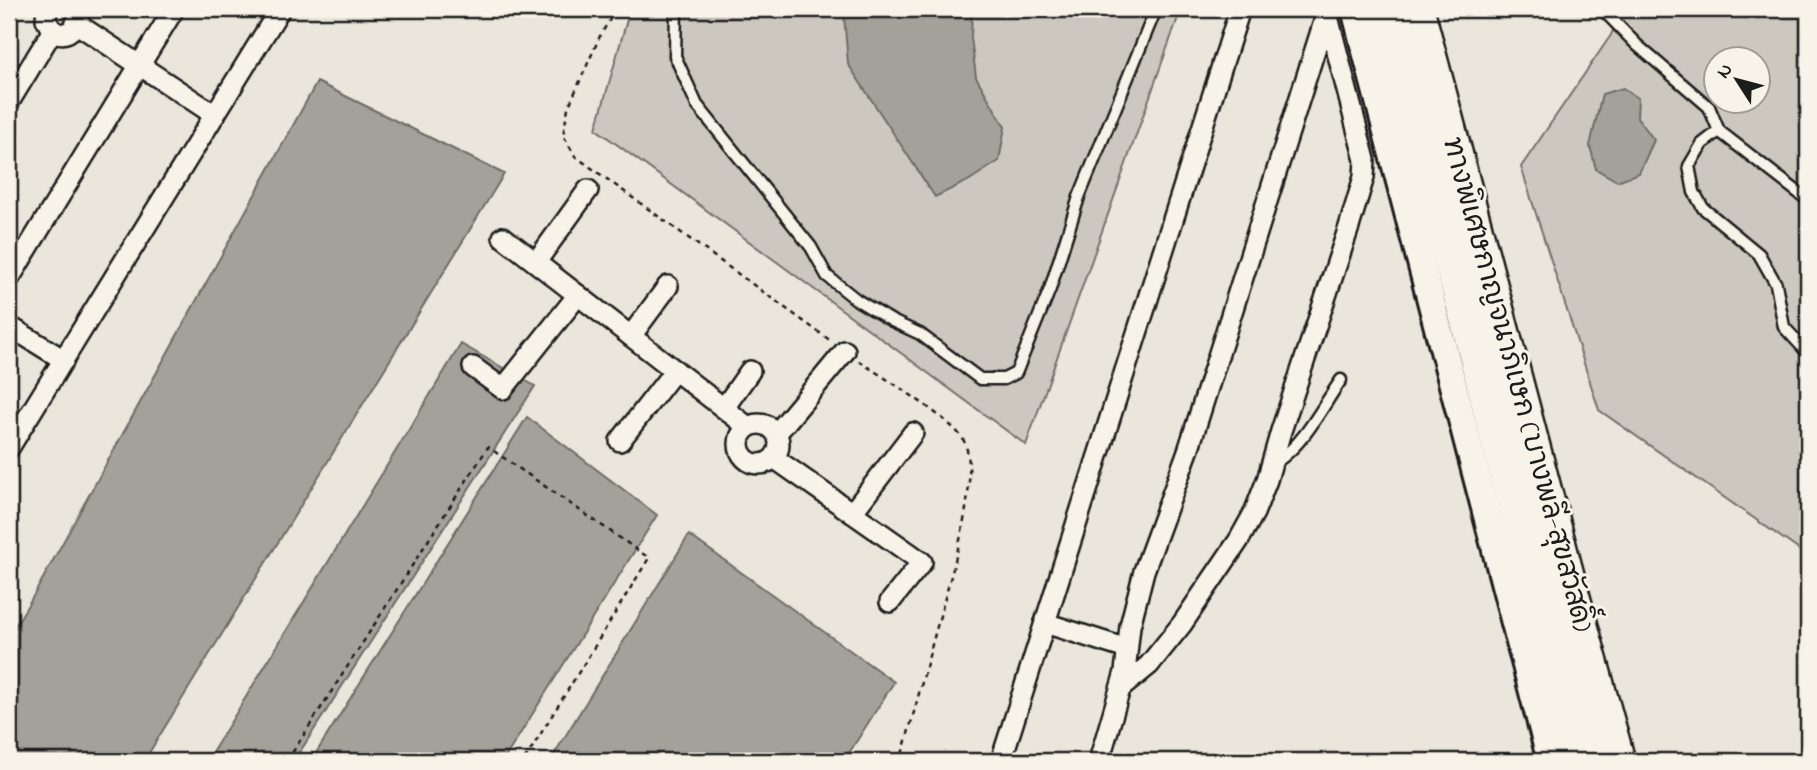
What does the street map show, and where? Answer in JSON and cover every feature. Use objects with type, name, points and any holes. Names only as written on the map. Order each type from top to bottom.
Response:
[{"type":"highway","name":"ทางพิเศษกาญจนาภิเษก (บางพลี-สุขสวัสดิ์)","points":[[1382,9],[1465,309],[1581,761]]},
{"type":"highway","name":"ทางพิเศษกาญจนาภิเษก (บางพลี-สุขสวัสดิ์)","points":[[1416,9],[1617,761]]},
{"type":"main road","points":[[1355,9],[1551,761]]},
{"type":"street","points":[[47,9],[46,19],[52,30],[61,33],[71,31],[77,17],[139,65],[215,114]]},
{"type":"street","points":[[9,279],[174,9]]},
{"type":"street","points":[[9,448],[280,9]]},
{"type":"street","points":[[1001,761],[1240,9]]},
{"type":"street","points":[[1121,688],[1149,665],[1182,624],[1239,540],[1254,513],[1364,177],[1365,160],[1326,10]]},
{"type":"street","points":[[1099,761],[1121,688],[1130,626],[1144,571],[1188,451],[1326,10]]},
{"type":"street","points":[[9,102],[52,30]]},
{"type":"street","points":[[536,262],[588,190]]},
{"type":"street","points":[[503,237],[748,427]]},
{"type":"street","points":[[631,336],[668,286]]},
{"type":"street","points":[[473,367],[503,389],[578,295]]},
{"type":"street","points":[[9,326],[64,360]]},
{"type":"street","points":[[777,433],[845,351]]},
{"type":"street","points":[[620,441],[675,370]]},
{"type":"street","points":[[724,408],[750,371]]},
{"type":"street","points":[[754,424],[767,425],[777,433],[780,446],[774,458],[762,464],[755,464],[744,457],[740,451],[740,437],[748,427],[754,424]]},
{"type":"street","points":[[852,513],[913,433]]},
{"type":"street","points":[[774,458],[922,562],[890,602]]},
{"type":"street","points":[[1045,623],[1127,649]]},
{"type":"lane","points":[[676,9],[676,56],[697,105],[811,247],[827,276],[857,300],[920,334],[981,379],[1004,379],[1016,373],[1050,289],[1079,197],[1156,9]]},
{"type":"lane","points":[[1609,9],[1607,15],[1637,45],[1709,107],[1719,131],[1808,200]]},
{"type":"lane","points":[[1719,131],[1702,144],[1689,166],[1694,192],[1703,208],[1759,254],[1776,284],[1784,327],[1808,353]]},
{"type":"lane","points":[[1271,465],[1301,441],[1341,380]]},
{"type":"path","points":[[600,36],[616,9]]},
{"type":"path","points":[[287,761],[488,447],[649,558],[524,761]]},
{"type":"shaded area","points":[[630,9],[1181,9],[1026,445],[596,129]]},
{"type":"shaded area","points":[[847,9],[972,9],[971,38],[976,77],[1005,127],[999,161],[968,181],[935,197],[848,64],[844,15]]},
{"type":"shaded area","points":[[1622,9],[1808,9],[1808,556],[1599,410],[1521,167],[1611,35]]},
{"type":"shaded area","points":[[317,82],[504,174],[144,761],[9,761],[9,636]]},
{"type":"shaded area","points":[[1623,88],[1638,98],[1637,117],[1654,140],[1639,173],[1617,181],[1596,169],[1590,146],[1602,94]]},
{"type":"shaded area","points":[[461,344],[535,386],[294,761],[207,761]]},
{"type":"shaded area","points":[[527,417],[657,515],[503,761],[311,761]]},
{"type":"shaded area","points":[[689,535],[894,682],[844,761],[550,761]]}]
